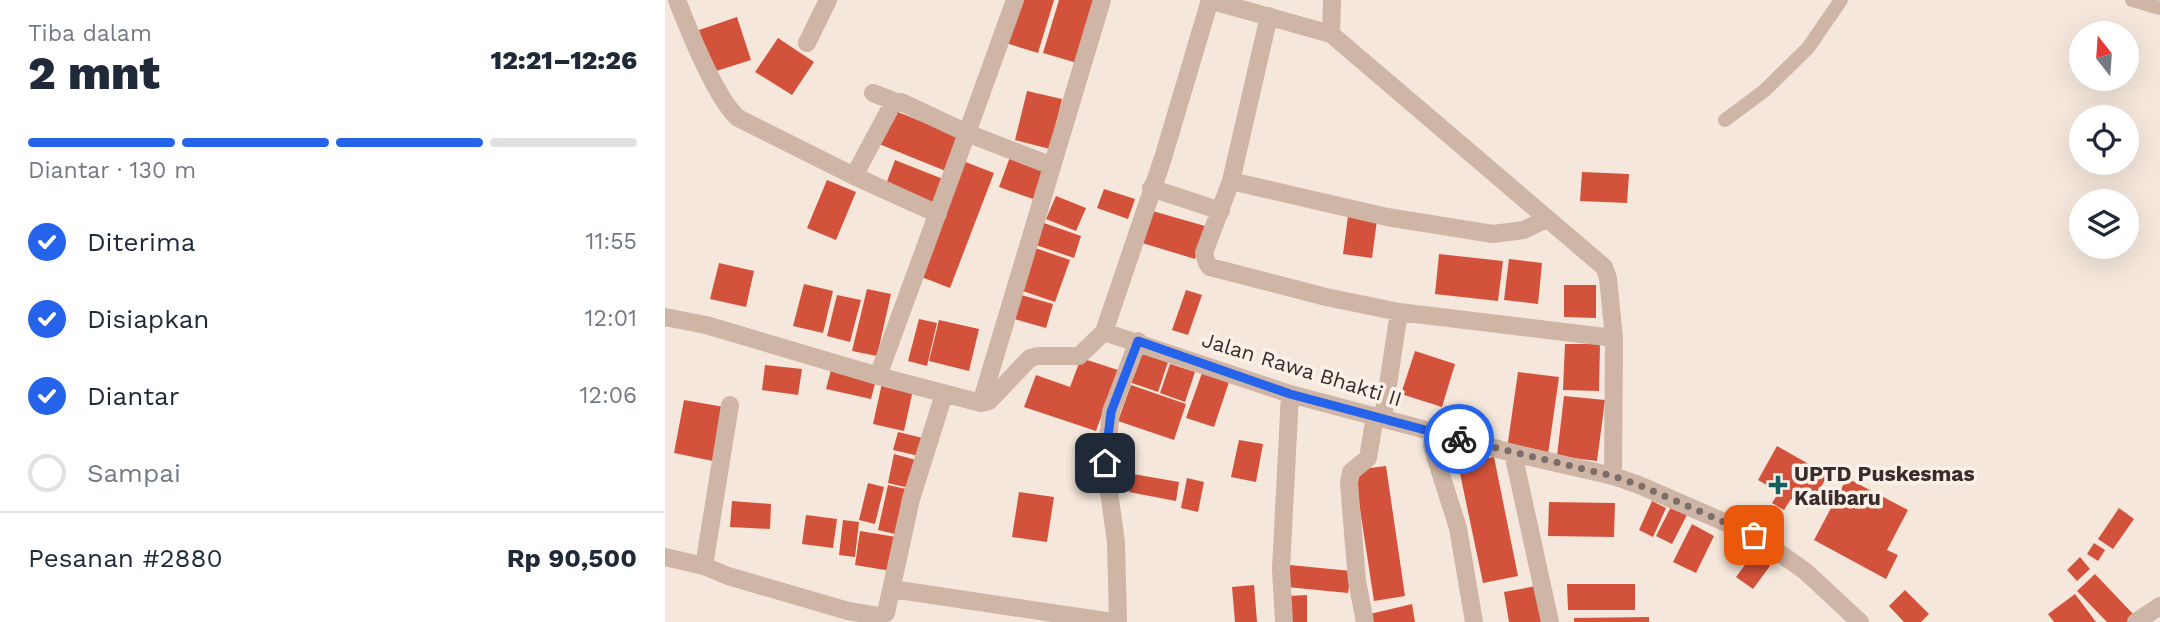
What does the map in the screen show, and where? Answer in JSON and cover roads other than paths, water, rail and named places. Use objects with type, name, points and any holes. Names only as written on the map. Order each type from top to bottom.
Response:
[{"type":"street","points":[[677,0],[711,75],[732,113],[738,118],[938,214]]},
{"type":"street","points":[[807,43],[828,0]]},
{"type":"street","points":[[878,376],[1015,0]]},
{"type":"street","points":[[981,403],[1102,0]]},
{"type":"street","points":[[665,317],[706,325],[878,376],[981,403],[989,401],[1030,358],[1038,355],[1079,356],[1104,332],[1163,158],[1210,0],[1331,33],[1604,267],[1608,278],[1614,338],[1617,477]]},
{"type":"street","points":[[1331,33],[1332,0]]},
{"type":"street","points":[[1269,16],[1231,181],[1204,253],[1206,263],[1210,267],[1326,297],[1399,312],[1614,338]]},
{"type":"street","points":[[873,93],[901,102],[967,133],[1052,166]]},
{"type":"street","points":[[854,176],[891,105],[896,102]]},
{"type":"street","points":[[1231,181],[1387,217],[1493,234],[1524,230],[1546,219]]},
{"type":"street","points":[[1151,188],[1221,211]]},
{"type":"street","points":[[1365,622],[1356,581],[1349,483],[1351,472],[1368,458],[1379,417],[1399,312]]},
{"type":"street","name":"Jalan Rawa Bhakti II","points":[[1104,332],[1138,341],[1290,394],[1513,453],[1617,477],[1639,485],[1754,535],[1805,571],[1860,622]]},
{"type":"street","points":[[1118,622],[1116,542],[1105,463],[1111,412],[1138,341]]},
{"type":"street","points":[[665,557],[704,566],[847,617],[878,616],[886,613],[911,499],[944,394]]},
{"type":"street","points":[[1284,622],[1282,569],[1290,394]]},
{"type":"street","points":[[704,566],[730,405]]},
{"type":"street","points":[[1433,432],[1431,446],[1458,528],[1474,622]]},
{"type":"street","points":[[1513,453],[1550,622]]},
{"type":"street","points":[[892,589],[1112,622]]},
{"type":"street","points":[[2136,622],[2160,606]]},
{"type":"lane","points":[[1725,120],[1763,91],[1808,48],[1841,0]]},
{"type":"lane","points":[[2132,0],[2160,9]]},
{"type":"place","name":"UPTD Puskesmas Kalibaru","points":[[1778,485]]}]
